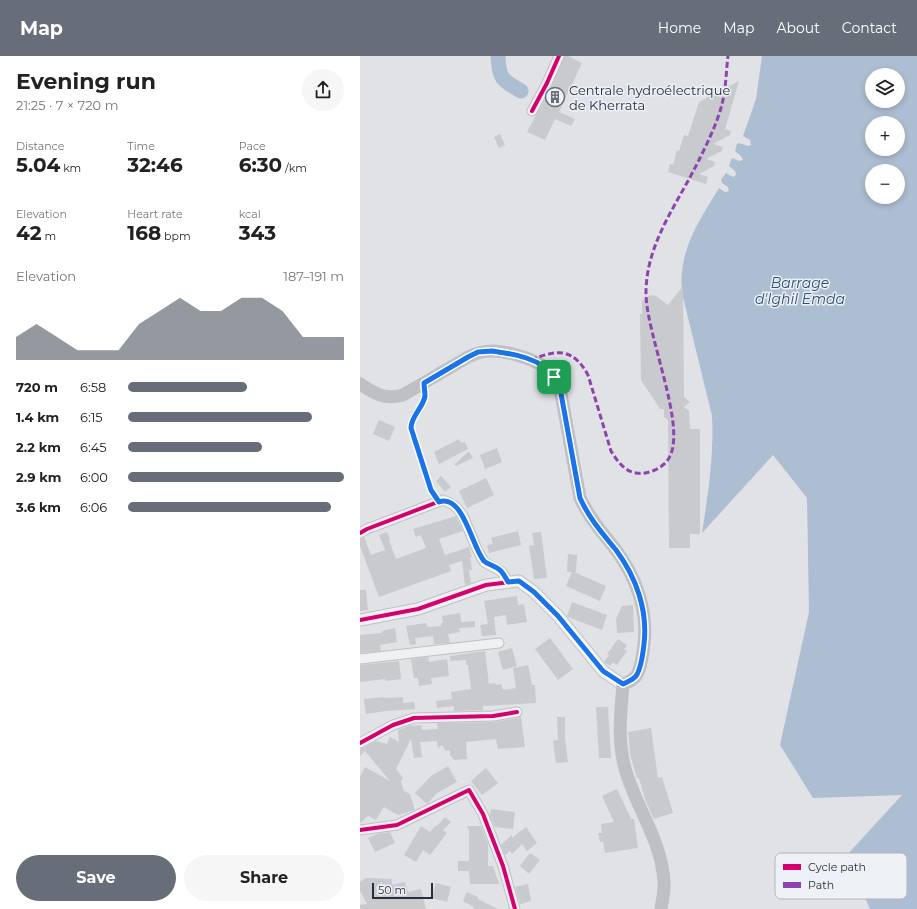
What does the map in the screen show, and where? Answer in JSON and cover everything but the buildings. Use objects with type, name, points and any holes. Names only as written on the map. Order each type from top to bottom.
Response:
[{"type":"main road","points":[[360,384],[382,397],[394,398],[403,395],[478,352],[492,351],[531,360],[543,366],[554,377],[560,388],[580,498],[597,528],[616,551],[628,569],[639,592],[645,615],[645,634],[642,659],[636,676],[623,684],[620,744],[628,778],[660,855],[664,882],[661,909]]},
{"type":"street","points":[[532,111],[559,56]]},
{"type":"street","points":[[360,533],[443,500],[457,508],[463,516],[484,562],[502,572],[508,582]]},
{"type":"street","points":[[360,620],[418,609],[486,585],[519,581],[534,592],[558,616],[603,671],[623,684]]},
{"type":"street","points":[[360,659],[499,643]]},
{"type":"street","points":[[360,743],[393,725],[414,718],[493,716],[516,712]]},
{"type":"street","points":[[360,830],[397,826],[469,790],[483,814],[503,866],[515,909]]},
{"type":"lane","points":[[424,383],[425,396],[418,412],[411,422],[411,428],[431,490],[439,502]]},
{"type":"water","name":"Barrage d'Ighil Emda","points":[[762,56],[917,56],[917,909],[870,909],[865,899],[907,899],[907,853],[849,853],[902,795],[813,798],[780,745],[809,612],[807,498],[773,455],[702,533],[711,460],[712,416],[682,293],[683,263],[686,250],[697,225],[719,188],[725,192],[729,191],[728,187],[722,183],[721,180],[726,173],[733,177],[736,175],[735,171],[729,166],[732,158],[739,161],[743,160],[735,151],[737,144],[739,143],[748,146],[751,145],[750,140],[743,136],[756,99]]},
{"type":"waterway","points":[[498,56],[499,70],[503,78],[521,91]]},
{"type":"marked path","points":[[531,360],[541,356],[557,353],[570,355],[577,360],[588,375],[611,451],[619,463],[629,471],[634,473],[647,473],[659,468],[667,461],[674,441],[673,423],[648,310],[646,293],[647,275],[657,240],[691,176],[718,118],[724,92],[728,56]]},
{"type":"cycle path","points":[[532,111],[559,56]]},
{"type":"cycle path","points":[[360,533],[443,500],[457,508],[463,516],[484,562],[502,572],[508,582]]},
{"type":"cycle path","points":[[360,620],[418,609],[486,585],[519,581],[534,592],[558,616],[603,671],[623,685]]},
{"type":"cycle path","points":[[360,743],[393,725],[414,718],[493,716],[517,712]]},
{"type":"cycle path","points":[[360,830],[397,825],[469,790],[483,814],[503,866],[515,909]]},
{"type":"place","name":"Centrale hydroélectrique de Kherrata","points":[[555,97]]},
{"type":"route","points":[[492,351],[506,353],[531,360],[543,366],[554,377],[560,388],[567,434],[580,498],[597,528],[616,551],[628,569],[639,592],[645,615],[645,634],[642,659],[636,676],[623,684],[603,671],[558,616],[534,592],[519,581],[508,582],[502,572],[484,562],[468,530],[463,516],[457,508],[450,503],[443,500],[439,502],[431,490],[411,428],[411,422],[418,412],[425,396],[424,383],[478,352],[492,351]]}]
